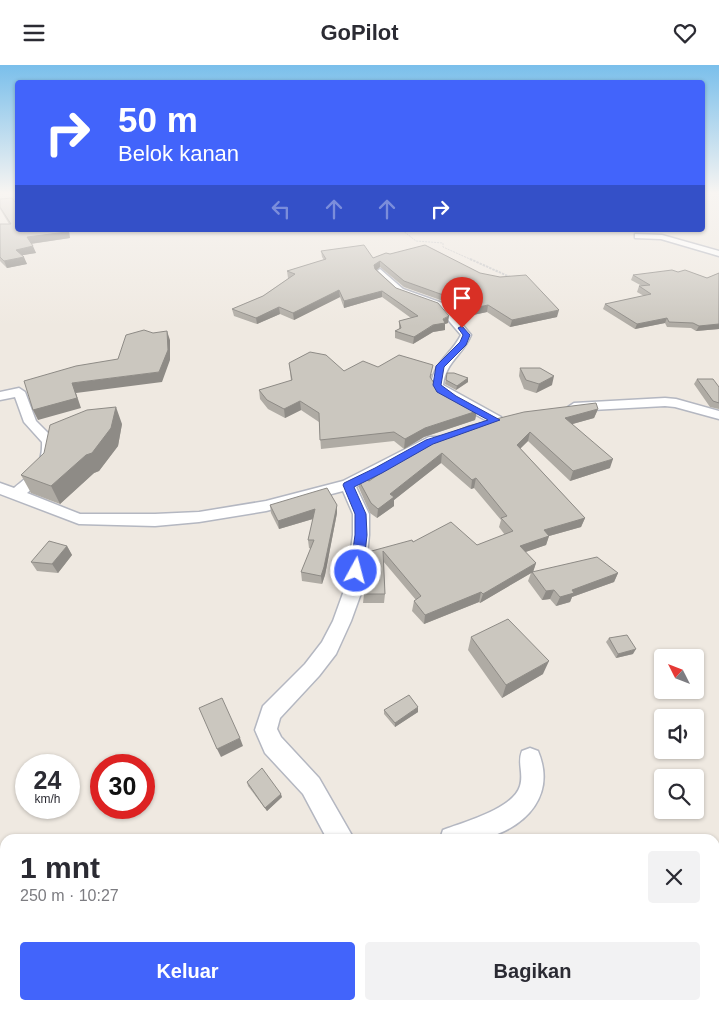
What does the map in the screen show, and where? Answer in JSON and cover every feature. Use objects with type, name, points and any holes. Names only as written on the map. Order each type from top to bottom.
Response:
[{"type":"street","points":[[662,237],[719,254]]},
{"type":"street","points":[[380,272],[400,291],[442,305],[445,312],[462,328],[466,335],[464,343],[440,366],[437,385],[440,390],[448,395],[503,419],[477,425]]},
{"type":"street","points":[[0,396],[19,392],[30,423],[49,441],[50,461],[44,470],[16,493]]},
{"type":"street","points":[[561,409],[598,404],[665,402],[676,403],[719,415]]},
{"type":"street","points":[[0,488],[79,519],[193,517],[239,511],[348,485],[379,471],[448,434]]},
{"type":"street","points":[[338,834],[328,819],[311,786],[273,745],[266,730],[271,713],[312,670],[329,648],[342,621],[355,585],[361,535],[361,514],[348,485]]},
{"type":"street","points":[[464,834],[513,813],[529,795],[534,775],[530,759]]},
{"type":"path","points":[[411,237],[416,241],[444,243],[444,247],[511,277],[510,280]]},
{"type":"building","points":[[0,237],[27,237],[33,246],[16,250],[24,257],[4,261],[0,257]]},
{"type":"building","points":[[364,245],[373,258],[386,253],[390,254],[425,245],[480,273],[500,277],[526,275],[559,310],[512,320],[488,305],[460,311],[446,296],[404,281],[380,261],[374,265],[375,269],[396,288],[438,303],[449,316],[443,319],[445,323],[433,325],[414,337],[395,331],[401,328],[399,321],[418,316],[382,291],[344,301],[339,290],[293,313],[279,307],[256,318],[232,309],[263,296],[295,274],[287,271],[326,259],[321,251]]},
{"type":"building","points":[[672,270],[678,272],[685,270],[707,278],[719,273],[719,324],[699,326],[693,323],[669,322],[667,318],[637,324],[605,304],[651,294],[639,286],[650,285],[633,275]]},
{"type":"building","points":[[144,330],[153,333],[167,331],[168,350],[159,372],[72,383],[77,398],[33,410],[24,381],[76,366],[118,359],[126,335]]},
{"type":"building","points":[[310,352],[326,355],[344,371],[363,361],[378,367],[399,355],[433,365],[430,377],[436,386],[445,391],[442,393],[477,411],[425,428],[405,439],[394,432],[320,440],[319,413],[300,401],[284,409],[267,400],[259,390],[292,380],[289,363]]},
{"type":"building","points":[[520,368],[540,368],[554,376],[539,384],[526,380]]},
{"type":"building","points":[[447,373],[454,373],[468,378],[457,386],[446,380]]},
{"type":"building","points":[[697,379],[713,379],[719,387],[719,403],[713,401]]},
{"type":"building","points":[[596,403],[598,409],[565,418],[613,459],[573,471],[530,432],[517,445],[585,518],[544,530],[549,536],[520,546],[536,563],[483,594],[481,592],[425,615],[414,601],[421,596],[383,551],[385,594],[364,594],[368,552],[412,540],[413,542],[451,522],[477,545],[513,531],[501,518],[507,516],[476,478],[472,480],[442,453],[390,494],[394,497],[378,509],[371,503],[358,479],[362,477],[369,481],[425,443],[468,426],[524,412]]},
{"type":"building","points":[[116,407],[111,428],[92,453],[86,455],[51,486],[21,475],[44,453],[50,425],[87,410]]},
{"type":"building","points":[[327,488],[337,505],[321,576],[301,572],[314,540],[308,540],[315,509],[278,521],[270,505]]},
{"type":"building","points":[[49,541],[67,546],[52,564],[31,562]]},
{"type":"building","points":[[597,557],[618,573],[572,590],[574,593],[560,597],[554,590],[546,591],[532,572]]},
{"type":"building","points":[[508,619],[549,661],[506,685],[471,637]]},
{"type":"building","points":[[627,635],[636,649],[618,654],[609,638]]},
{"type":"building","points":[[409,695],[418,707],[395,723],[384,710]]},
{"type":"building","points":[[222,698],[240,738],[217,749],[199,708]]},
{"type":"building","points":[[262,768],[281,794],[265,808],[247,782]]},
{"type":"route","points":[[356,571],[361,535],[361,514],[348,485],[379,471],[448,434],[496,420],[465,405],[440,390],[437,385],[440,366],[464,343],[466,335],[462,328]]}]
